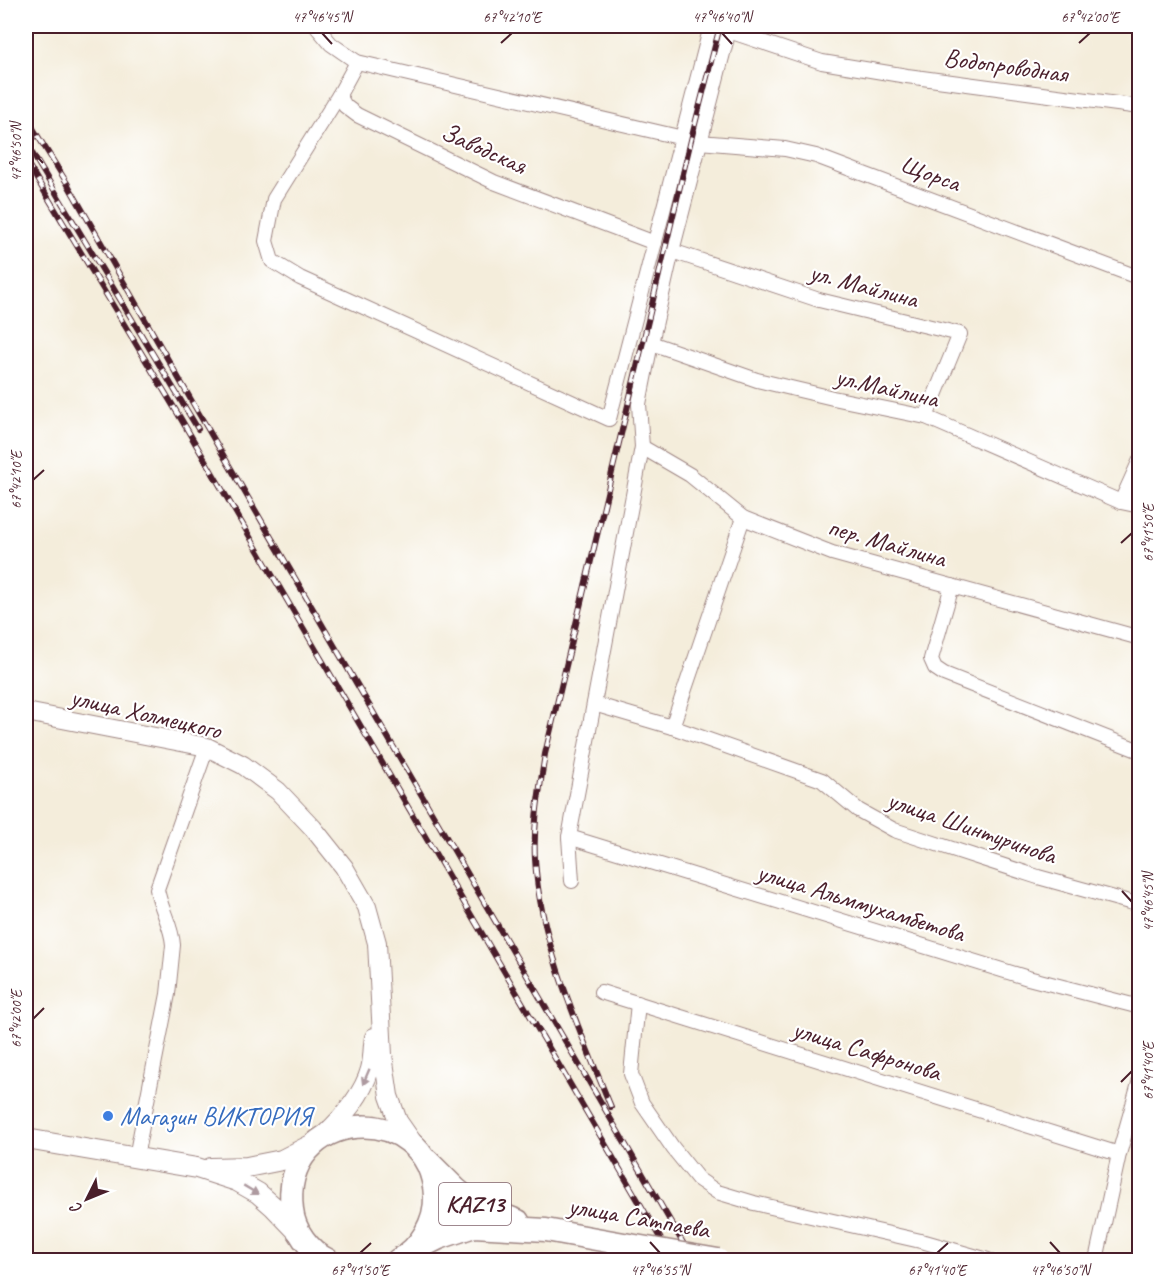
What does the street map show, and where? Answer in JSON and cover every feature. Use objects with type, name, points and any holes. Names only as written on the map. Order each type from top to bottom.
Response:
[{"type":"main road","name":"KAZ13","points":[[313,1260],[292,1213],[290,1193],[294,1174],[303,1157],[315,1143],[343,1128],[372,1126],[388,1130],[405,1139],[456,1190],[474,1204],[507,1218],[546,1230]]},
{"type":"main road","points":[[26,1139],[197,1168],[237,1182],[258,1193],[302,1236]]},
{"type":"main road","points":[[197,1168],[247,1167],[282,1160],[315,1143]]},
{"type":"main road","name":"KAZ13","points":[[399,1260],[414,1248],[425,1234],[432,1219],[435,1202],[434,1188],[430,1171],[420,1154]]},
{"type":"main road","name":"KAZ13","points":[[399,1260],[420,1246],[474,1226],[546,1230]]},
{"type":"main road","name":"улица Сатпаева","points":[[546,1230],[721,1260]]},
{"type":"main road","name":"KAZ13","points":[[302,1236],[313,1250],[328,1260]]},
{"type":"street","points":[[316,26],[331,44],[357,62],[683,138]]},
{"type":"street","points":[[357,62],[274,199],[266,241],[272,261],[300,278],[609,420],[683,138],[706,26]]},
{"type":"street","points":[[572,881],[569,837],[642,447],[639,404],[672,251],[730,28]]},
{"type":"street","name":"Водопроводная","points":[[730,28],[822,62],[907,76],[1140,107]]},
{"type":"street","name":"Заводская","points":[[339,95],[345,106],[357,116],[494,182],[655,243]]},
{"type":"street","name":"Щорса","points":[[699,142],[785,149],[816,156],[1140,278]]},
{"type":"street","name":"ул. Майлина","points":[[672,251],[819,300],[960,334],[926,417]]},
{"type":"street","name":"ул.Майлина","points":[[651,343],[758,380],[926,417],[1120,502],[1140,506]]},
{"type":"street","name":"пер. Майлина","points":[[642,447],[690,475],[743,518],[832,553],[1140,638]]},
{"type":"street","points":[[1120,502],[1140,460]]},
{"type":"street","points":[[672,727],[743,518]]},
{"type":"street","points":[[952,586],[931,659],[935,668],[944,674],[1140,751]]},
{"type":"street","name":"улица Шинтуринова","points":[[594,704],[672,727],[822,780],[858,810],[894,830],[1038,877],[1140,904]]},
{"type":"street","name":"улица Холмецкого","points":[[26,712],[207,747],[243,765],[278,791],[313,828],[344,867],[368,907],[377,944],[380,978]]},
{"type":"street","points":[[136,1158],[168,994],[173,945],[157,889],[207,747]]},
{"type":"street","name":"улица Альммухамбетова","points":[[569,837],[1028,978],[1140,1007]]},
{"type":"street","points":[[315,1143],[341,1119],[360,1091],[370,1070],[380,978]]},
{"type":"street","points":[[380,978],[383,1055],[389,1096],[398,1120],[420,1154]]},
{"type":"street","name":"улица Сафронова","points":[[602,992],[1119,1154]]},
{"type":"street","points":[[638,1003],[631,1074],[642,1103],[698,1179],[717,1192],[754,1203],[925,1242],[988,1260]]},
{"type":"street","points":[[1096,1260],[1119,1154],[1140,1080]]},
{"type":"railway","points":[[611,1107],[563,985],[544,922],[535,859],[536,819],[545,754],[720,26]]},
{"type":"railway","points":[[26,117],[67,183],[198,412],[693,1260]]},
{"type":"railway","points":[[26,143],[198,429]]},
{"type":"railway","points":[[26,161],[181,419],[673,1260]]},
{"type":"place","name":"Магазин ВИКТОРИЯ","points":[[108,1116]]}]
